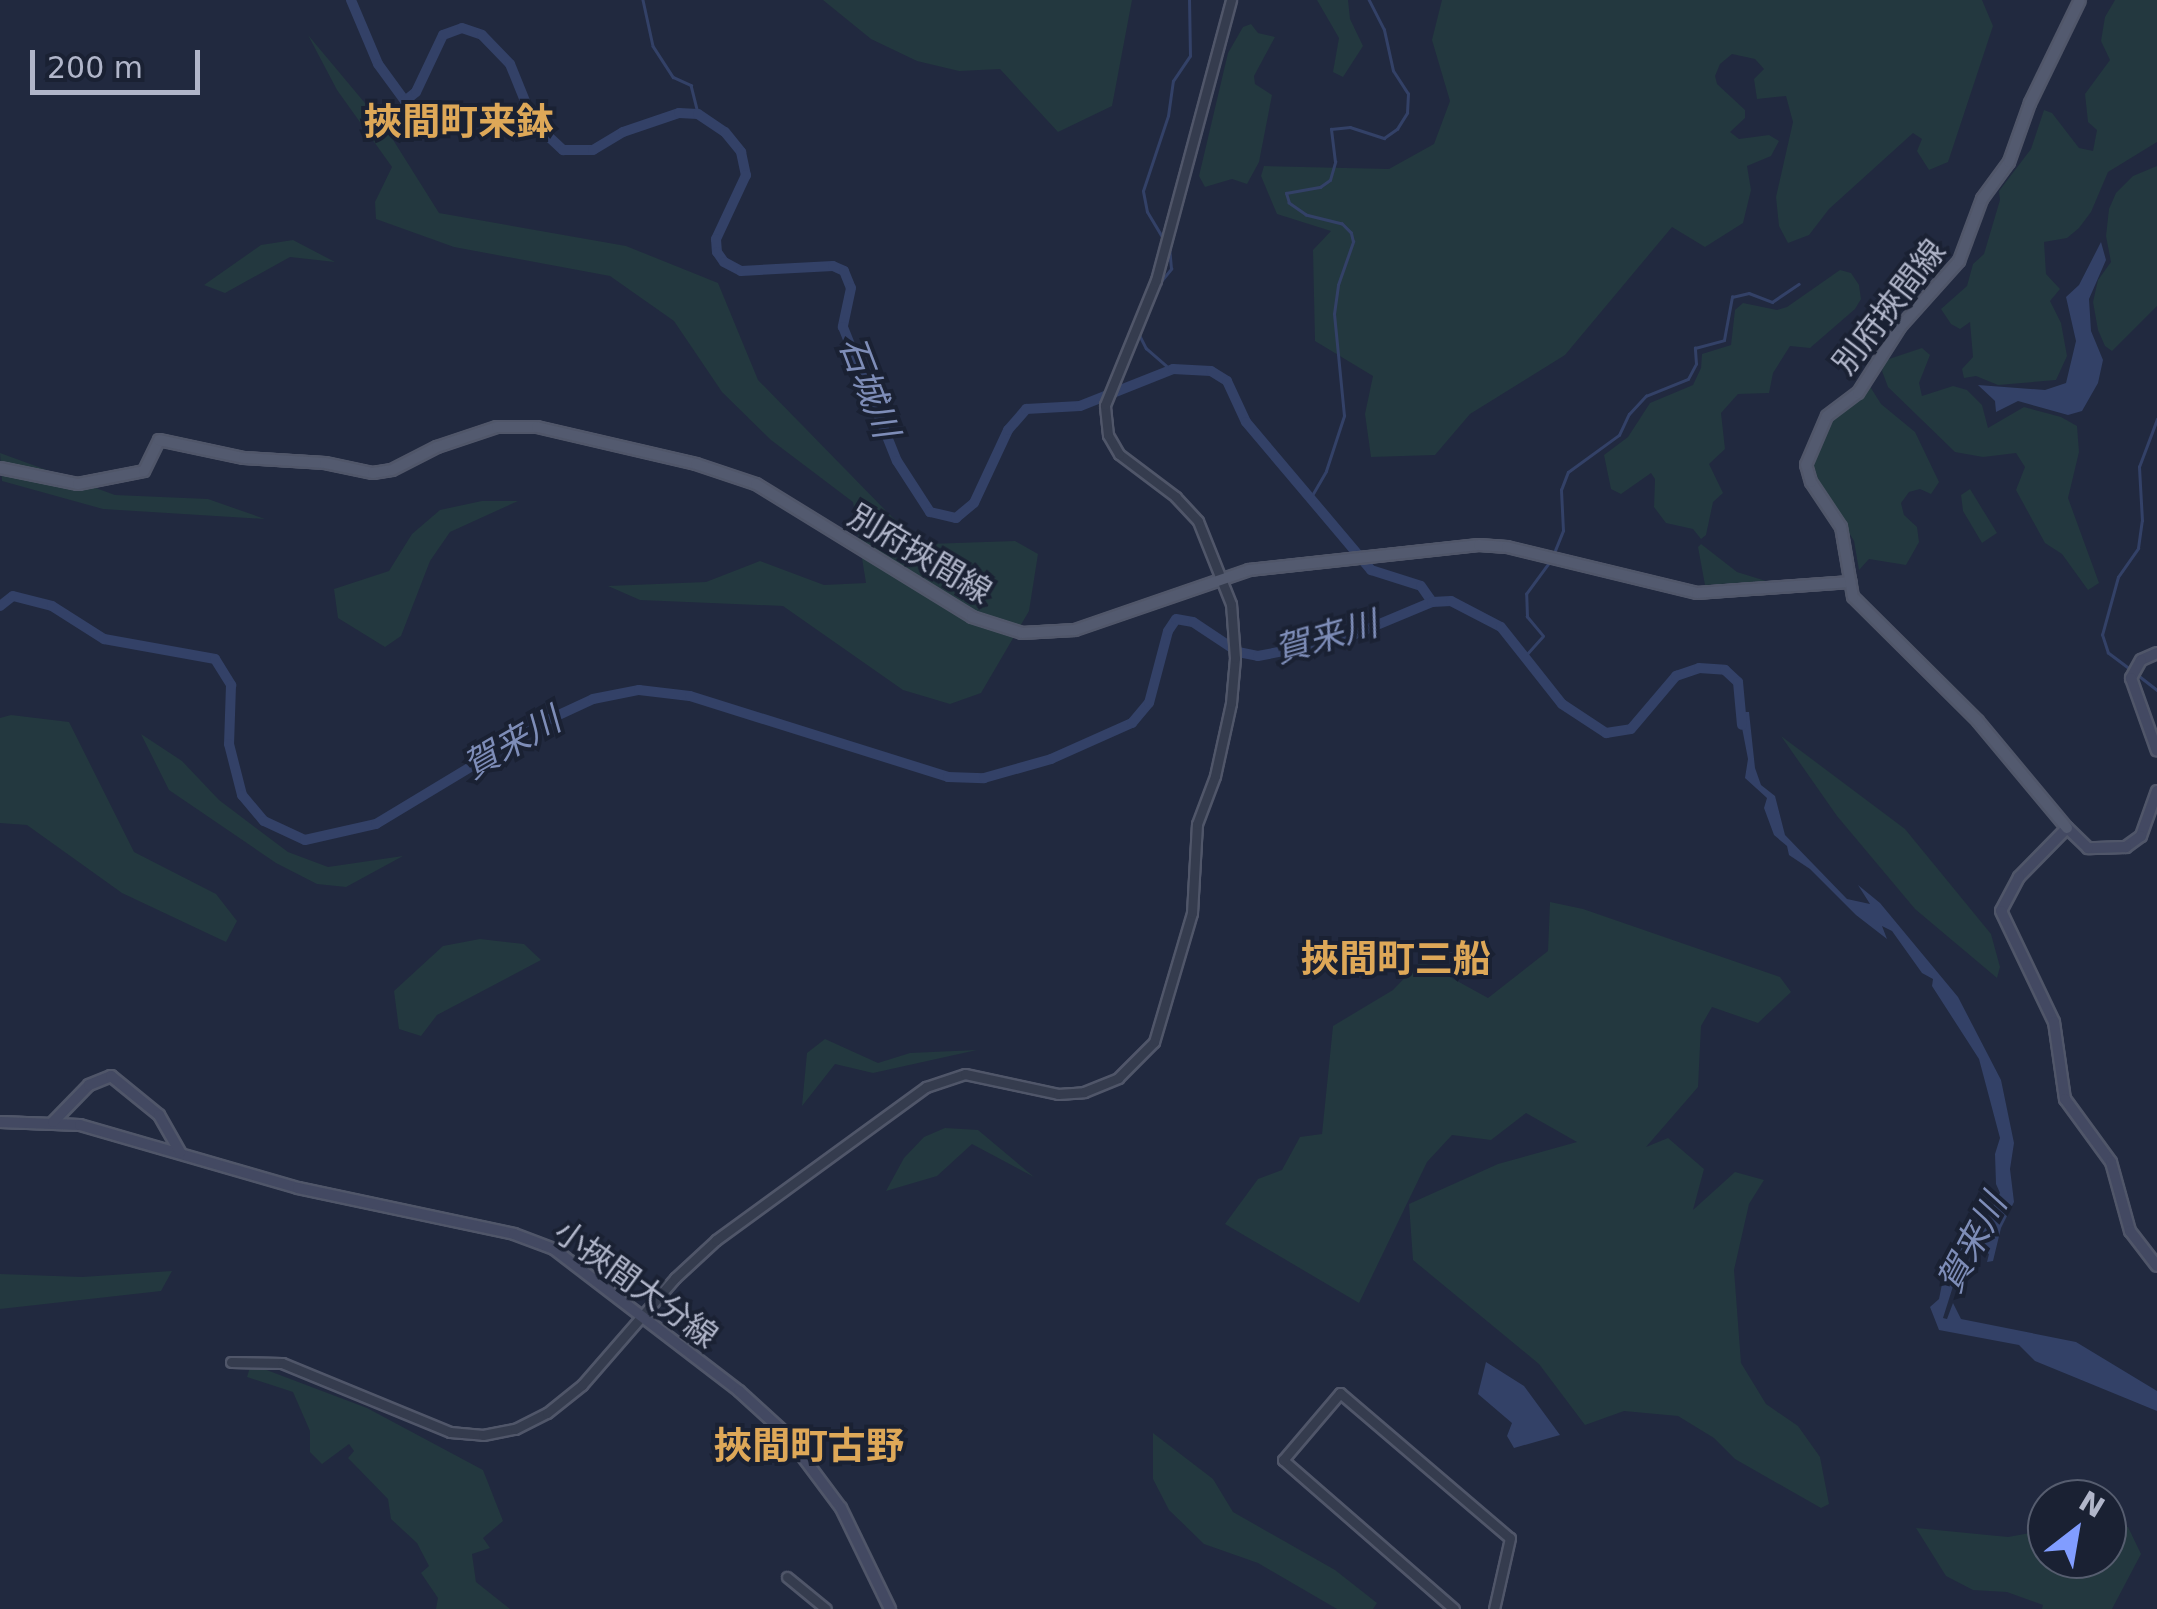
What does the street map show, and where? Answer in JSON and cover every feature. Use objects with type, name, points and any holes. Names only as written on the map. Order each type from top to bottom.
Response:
[{"type":"main road","name":"別府挾間線","points":[[2067,828],[1978,721],[1862,608],[1851,582],[1841,527],[1807,474],[1817,433],[1835,405],[1858,392],[1900,328],[1959,261],[1982,198],[2009,162],[2030,103],[2080,0]]},
{"type":"main road","name":"別府挾間線","points":[[0,468],[78,484],[144,471],[159,440],[244,458],[326,463],[373,473],[392,470],[436,446],[497,428],[537,428],[696,464],[756,484],[972,618],[1000,629],[1050,634],[1075,630],[1223,575],[1479,545],[1507,547],[1698,593],[1851,582]]},
{"type":"main road","points":[[2157,653],[2141,660],[2131,678],[2157,751]]},
{"type":"main road","points":[[2157,792],[2141,836],[2126,847],[2088,848],[2067,828],[2019,878],[2001,911],[2054,1022],[2065,1100],[2111,1162],[2130,1231],[2157,1266]]},
{"type":"main road","points":[[53,1122],[89,1085],[111,1076],[159,1115],[180,1152]]},
{"type":"main road","name":"小挾間大分線","points":[[0,1122],[53,1122],[180,1152],[298,1188],[530,1238],[564,1256],[746,1397],[796,1446],[847,1518],[890,1609]]},
{"type":"street","points":[[231,1362],[254,1359],[282,1363],[442,1430],[490,1434],[528,1424],[565,1400],[687,1265],[716,1240],[926,1087],[965,1074],[1058,1094],[1084,1092],[1118,1078],[1140,1061],[1154,1042],[1192,913],[1197,824],[1215,776],[1235,675],[1231,604],[1223,575],[1198,521],[1176,496],[1119,454],[1104,416],[1108,389],[1156,280],[1231,0]]},
{"type":"street","points":[[1454,1609],[1283,1460],[1340,1394],[1510,1538],[1494,1609]]},
{"type":"street","points":[[787,1578],[826,1609]]},
{"type":"shaded area","points":[[823,0],[1132,0],[1112,106],[1058,132],[1000,69],[959,71],[917,61],[871,39]]},
{"type":"shaded area","points":[[1317,0],[1348,0],[1350,19],[1363,46],[1343,77],[1333,72],[1339,38]]},
{"type":"shaded area","points":[[1442,0],[1982,0],[1993,26],[1948,162],[1929,170],[1917,151],[1922,139],[1913,133],[1829,209],[1809,235],[1788,243],[1779,226],[1776,197],[1793,122],[1786,96],[1757,99],[1754,79],[1764,69],[1755,59],[1732,54],[1720,64],[1715,76],[1717,84],[1745,110],[1745,118],[1730,132],[1739,139],[1769,135],[1779,141],[1771,156],[1747,166],[1751,190],[1743,223],[1705,247],[1672,227],[1565,355],[1470,414],[1435,455],[1371,457],[1365,414],[1373,376],[1315,341],[1313,250],[1331,231],[1277,214],[1261,176],[1264,166],[1389,169],[1434,144],[1450,101],[1432,40]]},
{"type":"shaded area","points":[[2115,0],[2157,0],[2157,142],[2108,172],[2091,212],[2079,228],[2067,238],[2044,242],[2046,274],[2060,289],[2050,301],[2061,323],[2067,356],[2056,380],[1998,385],[1976,376],[1964,378],[1962,369],[1973,357],[1970,322],[1960,329],[1951,324],[1941,309],[1967,286],[1973,264],[1984,254],[2000,200],[1999,191],[2031,149],[2044,110],[2052,113],[2079,148],[2093,151],[2097,130],[2088,122],[2085,94],[2110,60],[2101,41],[2105,17]]},
{"type":"shaded area","points":[[1251,24],[1258,33],[1275,37],[1254,76],[1255,84],[1272,95],[1259,162],[1247,184],[1232,179],[1205,187],[1199,176],[1228,53],[1243,27]]},
{"type":"shaded area","points":[[308,35],[385,127],[439,213],[626,246],[718,283],[758,380],[892,517],[928,544],[1015,541],[1038,554],[1029,611],[981,693],[950,704],[903,690],[783,606],[640,600],[608,586],[706,582],[760,561],[824,585],[866,583],[853,502],[771,440],[722,392],[674,321],[610,276],[454,247],[376,219],[375,202],[392,167],[337,90]]},
{"type":"shaded area","points":[[2157,166],[2157,306],[2112,351],[2105,346],[2098,330],[2093,302],[2098,280],[2111,262],[2106,236],[2109,209],[2116,193],[2133,176]]},
{"type":"shaded area","points":[[293,240],[335,262],[290,257],[225,293],[204,285],[261,245]]},
{"type":"shaded area","points":[[1840,270],[1851,273],[1859,285],[1861,299],[1855,309],[1810,348],[1790,346],[1773,373],[1769,393],[1738,394],[1721,413],[1725,449],[1709,464],[1723,493],[1713,502],[1706,535],[1701,539],[1693,529],[1666,523],[1654,507],[1655,479],[1651,473],[1621,494],[1611,489],[1604,455],[1628,437],[1650,403],[1693,385],[1702,354],[1731,345],[1735,310],[1743,303],[1777,310],[1787,307]]},
{"type":"shaded area","points":[[1922,348],[1930,355],[1919,383],[1922,396],[1953,386],[1967,390],[1982,405],[1988,428],[2024,407],[2061,417],[2077,426],[2079,452],[2068,498],[2099,583],[2088,590],[2062,554],[2045,543],[2016,490],[2025,467],[2016,453],[1983,457],[1955,452],[1888,387],[1882,371],[1886,360]]},
{"type":"shaded area","points":[[1869,385],[1881,404],[1915,432],[1939,482],[1931,494],[1920,489],[1909,492],[1901,503],[1904,515],[1917,527],[1919,542],[1906,565],[1869,559],[1859,570],[1854,541],[1814,474],[1814,461],[1830,421]]},
{"type":"shaded area","points":[[0,453],[115,495],[208,499],[265,519],[103,509],[2,481]]},
{"type":"shaded area","points":[[1970,489],[1997,533],[1982,543],[1963,511],[1961,495]]},
{"type":"shaded area","points":[[482,501],[518,501],[450,532],[430,561],[401,636],[385,647],[338,618],[334,589],[389,571],[412,534],[440,510]]},
{"type":"shaded area","points":[[1701,544],[1737,572],[1766,581],[1705,585],[1698,547]]},
{"type":"shaded area","points":[[11,715],[69,722],[134,852],[216,894],[237,921],[226,942],[122,893],[27,825],[0,823],[0,718]]},
{"type":"shaded area","points":[[141,734],[182,761],[219,800],[288,852],[328,867],[403,856],[346,887],[317,884],[276,863],[169,790]]},
{"type":"shaded area","points":[[1781,736],[1905,829],[1991,934],[2000,967],[1997,978],[1915,909],[1837,816]]},
{"type":"shaded area","points":[[1550,902],[1583,909],[1780,977],[1791,992],[1758,1023],[1712,1007],[1701,1026],[1698,1087],[1646,1147],[1668,1138],[1704,1169],[1693,1210],[1735,1172],[1764,1180],[1749,1204],[1734,1270],[1741,1363],[1766,1404],[1798,1426],[1820,1457],[1829,1504],[1821,1508],[1735,1459],[1714,1438],[1678,1416],[1624,1411],[1585,1425],[1539,1364],[1413,1260],[1409,1204],[1498,1164],[1577,1142],[1526,1113],[1491,1140],[1452,1135],[1427,1162],[1359,1303],[1225,1224],[1258,1179],[1282,1170],[1300,1137],[1322,1134],[1333,1026],[1393,990],[1421,961],[1488,998],[1548,951]]},
{"type":"shaded area","points":[[480,939],[524,944],[541,960],[437,1015],[421,1036],[399,1029],[394,991],[443,946]]},
{"type":"shaded area","points":[[825,1039],[878,1063],[910,1053],[977,1050],[873,1073],[835,1064],[802,1106],[807,1053]]},
{"type":"shaded area","points":[[945,1128],[978,1130],[1034,1177],[972,1144],[937,1176],[886,1191],[904,1158],[924,1137]]},
{"type":"shaded area","points":[[172,1271],[161,1291],[0,1309],[0,1274],[82,1277]]},
{"type":"shaded area","points":[[251,1364],[367,1408],[483,1470],[503,1521],[483,1538],[490,1548],[472,1554],[476,1582],[510,1609],[436,1609],[438,1598],[421,1573],[429,1566],[417,1543],[391,1519],[388,1499],[348,1458],[354,1451],[349,1444],[322,1464],[310,1452],[310,1431],[293,1392],[247,1377]]},
{"type":"shaded area","points":[[1153,1433],[1213,1479],[1233,1512],[1335,1570],[1377,1603],[1373,1609],[1337,1609],[1258,1563],[1204,1544],[1169,1510],[1153,1479]]},
{"type":"shaded area","points":[[2127,1527],[2141,1554],[2112,1609],[2042,1609],[2043,1605],[2007,1592],[1973,1590],[1946,1576],[1916,1528],[2008,1537],[2027,1534],[2027,1579],[2127,1579]]},
{"type":"water","points":[[2101,242],[2106,260],[2089,299],[2091,331],[2103,360],[2098,383],[2082,411],[2068,415],[2018,401],[1996,412],[1995,401],[1978,385],[2045,390],[2066,383],[2076,341],[2066,297],[2079,285]]},
{"type":"water","points":[[1739,712],[1749,712],[1755,768],[1761,785],[1775,796],[1785,835],[1847,899],[1870,904],[1858,885],[1880,903],[1958,997],[2001,1080],[2014,1143],[2010,1169],[2014,1202],[2001,1228],[1993,1261],[1987,1262],[1989,1254],[1977,1247],[1961,1261],[1943,1318],[1947,1319],[1953,1303],[1961,1319],[2076,1342],[2157,1391],[2157,1411],[2035,1361],[2019,1345],[1939,1330],[1930,1307],[1939,1299],[1944,1274],[1957,1251],[1980,1230],[2000,1193],[1995,1154],[2000,1138],[1979,1059],[1932,986],[1933,979],[1922,973],[1892,931],[1882,926],[1887,939],[1856,915],[1810,869],[1789,855],[1787,846],[1774,835],[1764,808],[1767,798],[1745,778],[1748,759]]},
{"type":"water","points":[[1486,1362],[1524,1386],[1560,1435],[1514,1448],[1507,1436],[1512,1423],[1478,1394]]},
{"type":"waterway","name":"石城川","points":[[351,0],[378,64],[405,101],[416,92],[443,35],[462,28],[482,35],[510,64],[534,123],[563,150],[593,150],[623,132],[679,113],[698,114],[725,132],[741,152],[746,175],[716,239],[717,252],[724,262],[741,271],[833,266],[844,271],[851,288],[843,327],[897,461],[930,512],[956,518],[974,503],[1008,430],[1026,409],[1080,406],[1173,369],[1211,371],[1227,381],[1246,422],[1371,570],[1421,586],[1432,602]]},
{"type":"waterway","points":[[643,0],[653,46],[673,77],[691,85],[698,114]]},
{"type":"waterway","points":[[1162,237],[1147,212],[1143,191],[1168,116],[1173,81],[1190,56],[1189,0]]},
{"type":"waterway","points":[[1310,499],[1326,471],[1344,416],[1334,314],[1338,285],[1353,242],[1342,224],[1306,215],[1289,203],[1286,193],[1320,187],[1330,180],[1335,162],[1331,129],[1350,127],[1384,138],[1397,129],[1407,113],[1408,94],[1393,71],[1384,30],[1369,0]]},
{"type":"waterway","points":[[1158,285],[1171,269],[1169,248]]},
{"type":"waterway","points":[[1554,553],[1563,531],[1561,490],[1568,472],[1619,435],[1629,414],[1646,396],[1688,379],[1696,364],[1695,348],[1724,340],[1732,297],[1749,293],[1772,302],[1799,284]]},
{"type":"waterway","points":[[1136,316],[1145,297]]},
{"type":"waterway","points":[[1139,334],[1146,348],[1171,370]]},
{"type":"waterway","points":[[2132,671],[2108,653],[2102,635],[2118,577],[2138,548],[2142,521],[2139,467],[2157,419]]},
{"type":"waterway","points":[[1526,655],[1543,636],[1527,617],[1526,594],[1551,560]]},
{"type":"waterway","name":"賀来川","points":[[0,606],[13,596],[52,606],[104,639],[215,659],[231,685],[229,744],[242,795],[264,821],[305,840],[376,824],[550,719],[593,699],[639,690],[690,696],[948,777],[984,778],[1051,759],[1132,723],[1149,703],[1168,631],[1176,619],[1193,622],[1238,652],[1258,656],[1341,640],[1432,602],[1451,601],[1501,627],[1562,704],[1606,733],[1631,729],[1676,676],[1699,668],[1725,670],[1738,682],[1742,725]]},
{"type":"waterway","points":[[2138,675],[2157,690]]},
{"type":"district","name":"挾間町来鉢","points":[[459,123]]},
{"type":"district","name":"挾間町三船","points":[[1396,960]]},
{"type":"district","name":"挾間町古野","points":[[809,1447]]}]
